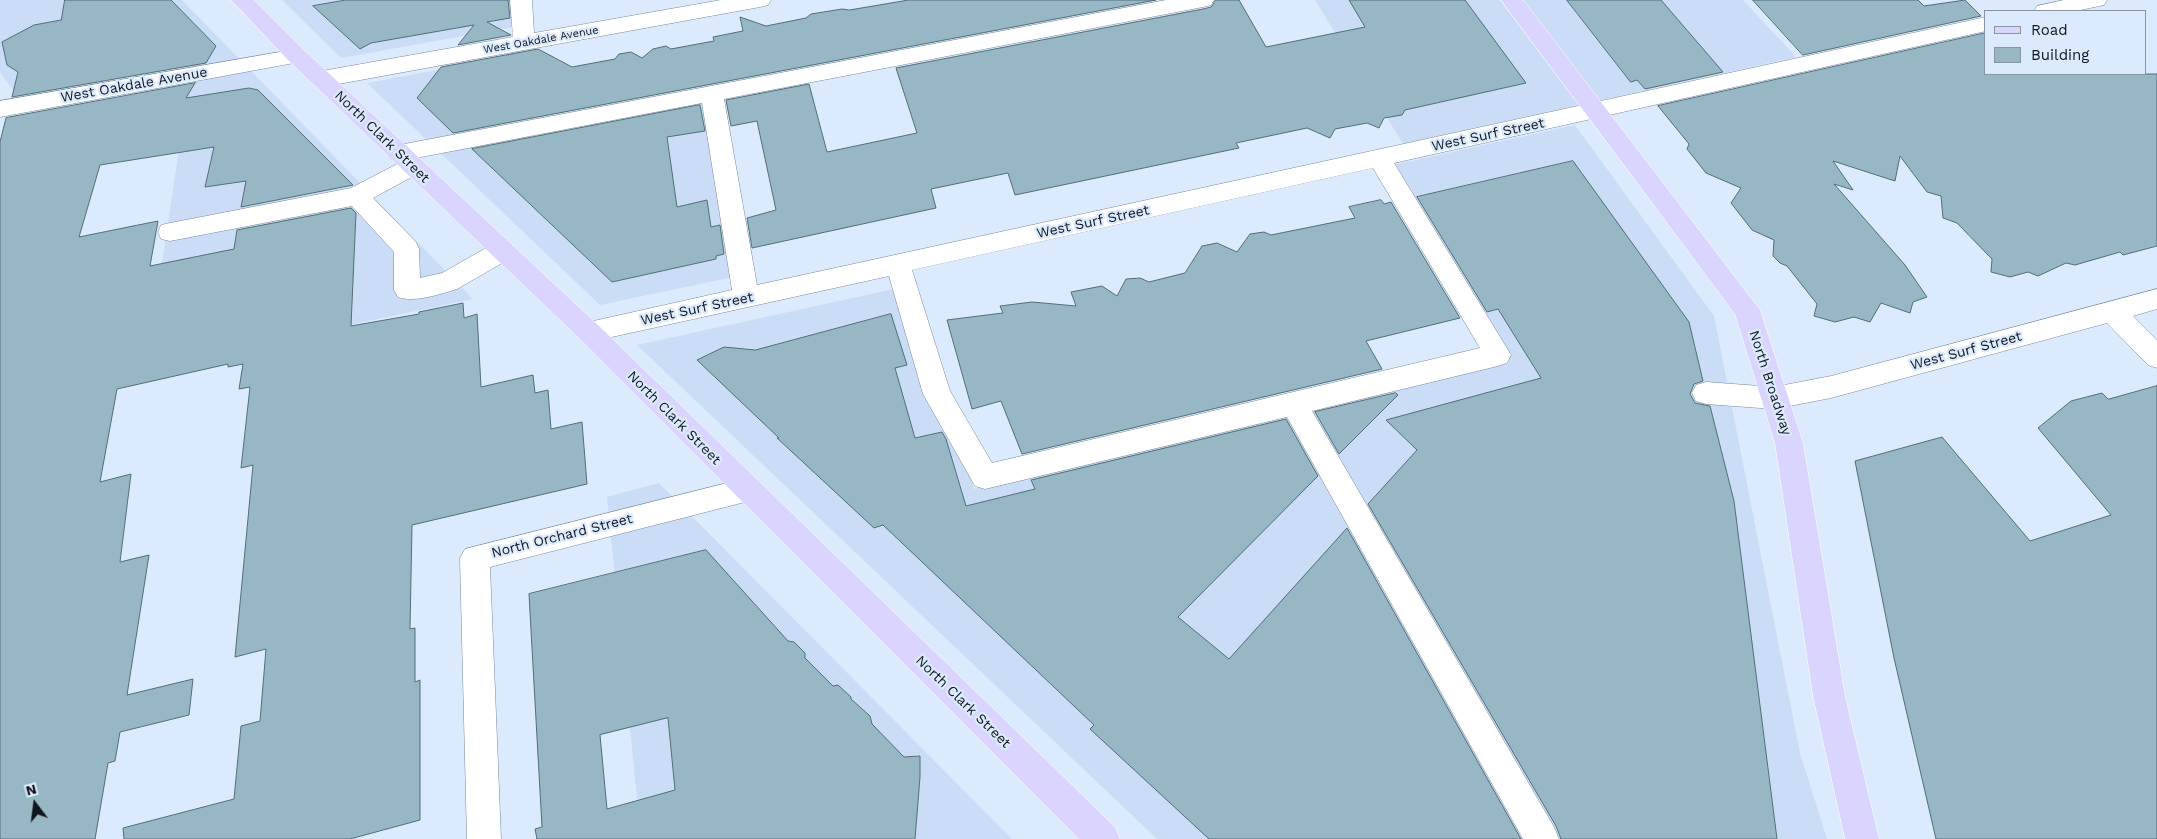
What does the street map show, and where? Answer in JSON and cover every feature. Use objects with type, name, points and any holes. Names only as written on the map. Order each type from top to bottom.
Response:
[{"type":"main road","name":"North Clark Street","points":[[242,0],[297,56],[589,332],[747,490],[1103,839]]},
{"type":"main road","name":"North Broadway","points":[[1512,0],[1747,310],[1789,443],[1829,696],[1862,839]]},
{"type":"street","points":[[522,0],[524,43]]},
{"type":"street","name":"West Oakdale Avenue","points":[[322,79],[760,0]]},
{"type":"street","points":[[170,232],[357,196],[406,160],[712,94],[1202,0]]},
{"type":"street","points":[[2050,10],[2096,0]]},
{"type":"street","name":"West Surf Street","points":[[589,332],[1984,24]]},
{"type":"street","name":"West Oakdale Avenue","points":[[0,109],[297,56]]},
{"type":"street","points":[[712,94],[746,298]]},
{"type":"street","points":[[898,264],[937,394],[985,477],[1498,355],[1380,158]]},
{"type":"street","points":[[357,196],[407,249],[407,290],[448,282],[502,251]]},
{"type":"street","name":"West Surf Street","points":[[1706,393],[1774,398],[1831,387],[2157,300]]},
{"type":"street","points":[[2112,311],[2157,357]]},
{"type":"street","points":[[1294,404],[1542,839]]},
{"type":"street","name":"North Orchard Street","points":[[484,839],[475,558],[747,490]]},
{"type":"shaded area","points":[[0,0],[182,0],[473,299],[146,368],[192,64],[16,94],[0,72]]},
{"type":"shaded area","points":[[282,0],[517,0],[519,26],[341,58]]},
{"type":"shaded area","points":[[1315,0],[1743,0],[1796,57],[1403,144]]},
{"type":"shaded area","points":[[496,59],[499,138],[714,97],[748,274],[600,305],[367,83]]},
{"type":"shaded area","points":[[1575,125],[1714,316],[1800,753],[1827,839],[1157,839],[637,345],[912,285],[974,489],[1507,359],[1393,165]]},
{"type":"shaded area","points":[[659,483],[1012,839],[641,839],[607,497]]},
{"type":"building","points":[[65,0],[171,0],[216,46],[206,63],[12,97],[18,72],[7,65],[2,42],[34,25],[61,20]]},
{"type":"building","points":[[346,0],[508,0],[510,18],[487,22],[511,35],[458,45],[474,25],[371,43],[360,49],[313,6]]},
{"type":"building","points":[[909,0],[1156,0],[453,133],[417,98],[441,67],[538,49],[572,67],[615,59],[619,54],[631,52],[642,58],[653,49],[666,46],[671,49],[714,41],[713,37],[743,31],[740,17],[766,26],[806,18],[811,14]]},
{"type":"building","points":[[1216,0],[1239,0],[1266,47],[1365,27],[1349,0],[1465,0],[1526,83],[1405,110],[1402,115],[1384,118],[1379,128],[1367,123],[1335,129],[1330,138],[1307,128],[1236,143],[1239,148],[1015,195],[1008,173],[931,189],[936,208],[752,248],[747,218],[776,210],[757,121],[731,126],[726,100],[809,84],[827,152],[917,133],[896,68],[1203,9],[1211,7]]},
{"type":"building","points":[[1567,0],[1661,0],[1723,72],[1645,89],[1637,80],[1631,82]]},
{"type":"building","points":[[1753,0],[1918,0],[1924,6],[1965,0],[1981,16],[1803,55]]},
{"type":"building","points":[[1984,33],[1984,75],[2157,74],[2157,246],[2123,255],[2120,252],[2075,265],[2066,263],[2038,276],[2028,272],[2010,277],[1991,272],[1992,259],[1957,223],[1943,218],[1941,196],[1927,192],[1900,156],[1895,181],[1833,161],[1853,190],[1834,184],[1905,265],[1927,297],[1913,302],[1910,313],[1881,303],[1870,322],[1854,317],[1835,322],[1814,316],[1817,304],[1787,266],[1780,263],[1773,256],[1774,240],[1752,230],[1731,203],[1741,188],[1706,173],[1687,149],[1689,144],[1658,106]]},
{"type":"building","points":[[195,83],[186,98],[249,88],[258,90],[353,185],[241,207],[246,181],[205,187],[214,147],[100,165],[79,237],[158,221],[150,266],[234,249],[237,230],[351,208],[356,213],[351,326],[419,314],[419,312],[463,303],[464,318],[477,314],[481,387],[533,375],[535,393],[548,390],[551,429],[582,422],[587,484],[412,525],[410,629],[415,628],[415,682],[420,680],[420,820],[350,839],[124,839],[123,828],[234,799],[241,726],[260,721],[266,649],[235,657],[253,465],[241,468],[250,387],[239,389],[243,364],[228,367],[228,364],[117,389],[100,482],[131,474],[120,562],[149,555],[127,695],[193,679],[189,715],[120,732],[115,761],[108,763],[95,839],[0,839],[0,142],[6,118]]},
{"type":"building","points":[[700,105],[705,131],[667,137],[677,207],[707,200],[711,227],[720,225],[724,254],[716,256],[716,259],[612,282],[472,149]]},
{"type":"building","points":[[1573,161],[1689,322],[1703,381],[1694,384],[1690,394],[1695,403],[1710,406],[1734,501],[1777,839],[1561,839],[1556,826],[1368,504],[1417,450],[1386,420],[1541,378],[1498,309],[1487,312],[1417,197]]},
{"type":"building","points":[[1381,200],[1384,204],[1391,202],[1460,318],[1366,341],[1382,369],[1022,454],[1001,401],[972,409],[947,320],[1003,313],[1000,306],[1032,302],[1076,306],[1071,292],[1102,286],[1117,296],[1126,279],[1140,278],[1149,282],[1185,273],[1202,246],[1217,243],[1237,252],[1250,234],[1264,232],[1271,235],[1355,218],[1349,207]]},
{"type":"building","points":[[891,314],[907,365],[895,368],[915,438],[942,432],[946,439],[966,506],[1035,489],[1031,480],[1286,419],[1318,476],[1178,617],[1229,659],[1347,528],[1521,839],[1209,839],[1090,729],[1094,725],[883,525],[874,528],[697,360],[724,347],[755,350]]},
{"type":"building","points":[[2157,386],[2157,839],[1936,839],[1894,658],[1855,461],[1942,437],[2030,541],[2111,515],[2038,428],[2071,401],[2102,393],[2108,399]]},
{"type":"building","points":[[1396,393],[1398,395],[1339,454],[1315,412]]},
{"type":"building","points":[[706,550],[788,641],[794,642],[805,653],[805,658],[833,686],[838,685],[870,716],[872,724],[904,757],[920,756],[915,839],[537,839],[535,829],[542,827],[529,594]],"holes":[[[668,718],[675,790],[607,809],[600,735]]]}]
